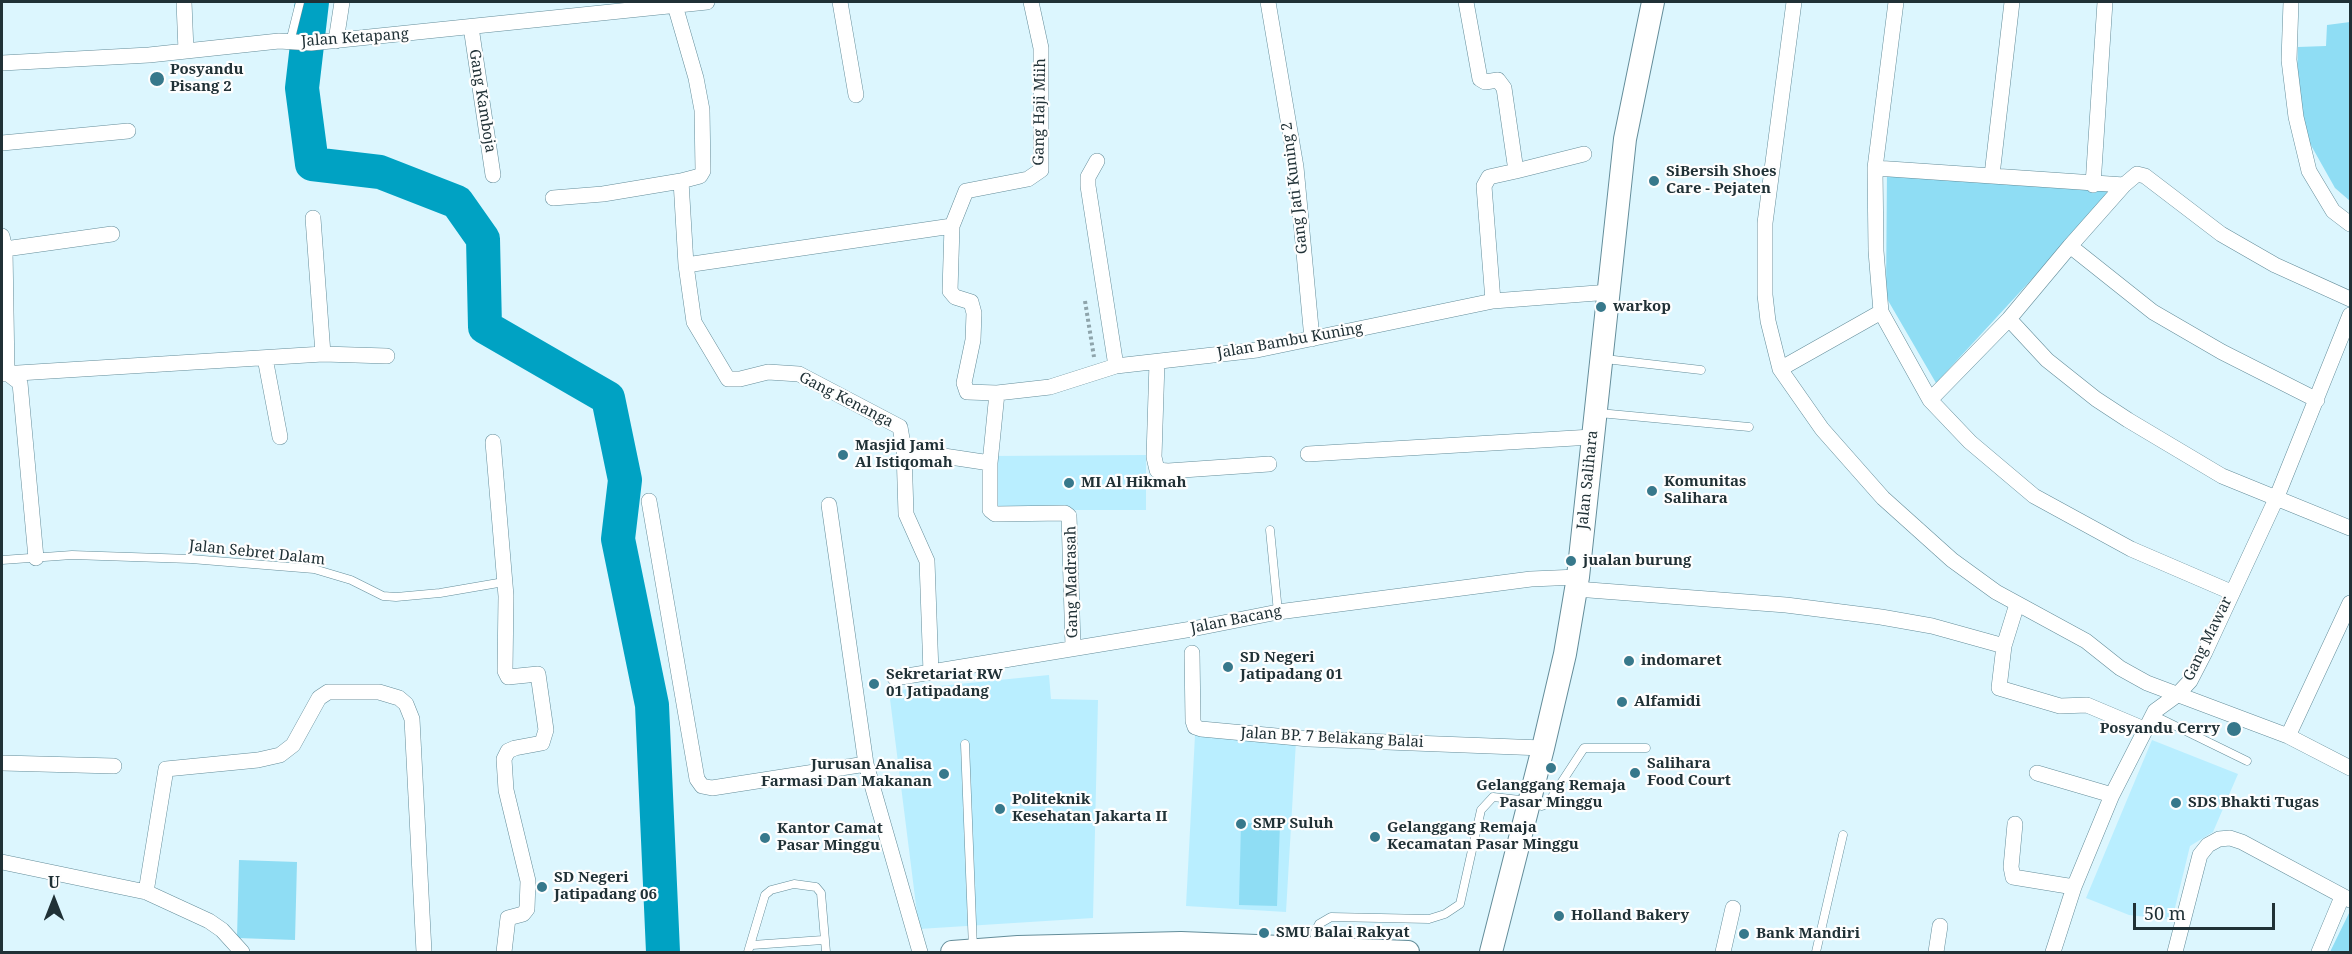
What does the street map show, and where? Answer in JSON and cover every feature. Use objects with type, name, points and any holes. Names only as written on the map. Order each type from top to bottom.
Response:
[{"type":"street","points":[[184,2],[186,51]]},
{"type":"street","points":[[336,41],[342,2]]},
{"type":"street","name":"Jalan Ketapang","points":[[2,63],[149,56],[291,42],[311,44],[707,2]]},
{"type":"street","points":[[840,2],[856,95]]},
{"type":"street","name":"Gang Haji Miih","points":[[972,393],[966,390],[964,383],[973,340],[974,312],[971,302],[955,297],[950,291],[952,226],[966,191],[1028,179],[1041,170],[1041,48],[1031,2]]},
{"type":"street","name":"Gang Jati Kuning 2","points":[[1268,2],[1296,167],[1312,339]]},
{"type":"street","points":[[1466,2],[1481,81],[1498,80],[1504,88],[1516,171]]},
{"type":"street","name":"Jalan Salihara","points":[[1491,952],[1543,748],[1577,583],[1625,139],[1653,2]]},
{"type":"street","points":[[1794,2],[1765,223],[1765,294],[1780,369],[1822,429],[1883,498],[1952,560],[2017,604],[2086,641],[2120,668],[2177,695],[2288,736],[2350,768]]},
{"type":"street","points":[[1896,2],[1875,168],[1876,251],[1881,312],[1930,400],[1970,442],[2034,496],[2131,549],[2231,592]]},
{"type":"street","points":[[1992,175],[2012,2]]},
{"type":"street","points":[[2092,185],[2105,2]]},
{"type":"street","points":[[2291,2],[2289,60],[2296,117],[2309,171],[2333,211],[2350,224]]},
{"type":"street","points":[[553,198],[603,194],[700,176],[703,171],[702,110],[694,68],[675,4]]},
{"type":"street","name":"Gang Kamboja","points":[[471,27],[493,175]]},
{"type":"street","points":[[2,143],[128,131]]},
{"type":"street","points":[[1493,301],[1484,186],[1489,177],[1584,154]]},
{"type":"street","points":[[1097,161],[1088,177],[1088,186],[1116,366]]},
{"type":"street","points":[[1875,168],[1992,175],[2092,185],[2124,185]]},
{"type":"street","points":[[1930,400],[2009,320],[2124,185],[2141,174],[2221,234],[2275,265],[2350,299]]},
{"type":"street","name":"Gang Kenanga","points":[[681,181],[686,265],[694,322],[728,379],[740,379],[768,372],[799,374],[895,423],[902,433],[906,514],[927,561],[931,673]]},
{"type":"street","points":[[313,218],[323,354]]},
{"type":"street","points":[[686,265],[952,226]]},
{"type":"street","points":[[4,373],[3,242],[112,234]]},
{"type":"street","points":[[2070,246],[2153,312],[2222,352],[2317,400]]},
{"type":"street","name":"Jalan Bambu Kuning","points":[[972,393],[997,393],[1063,384],[1116,366],[1257,350],[1493,301],[1610,292]]},
{"type":"street","points":[[1780,369],[1881,312]]},
{"type":"street","name":"Gang Mawar","points":[[2053,952],[2074,887],[2112,795],[2152,715],[2190,681],[2200,661],[2276,499],[2350,315]]},
{"type":"street","points":[[2009,320],[2047,360],[2096,399],[2222,476],[2350,528]]},
{"type":"street","points":[[4,373],[107,369],[323,354],[387,356]]},
{"type":"street","points":[[265,358],[280,437]]},
{"type":"street","points":[[1157,362],[1154,457],[1157,470],[1269,464]]},
{"type":"street","points":[[4,373],[20,383],[36,558]]},
{"type":"street","points":[[904,450],[990,463],[997,393]]},
{"type":"street","points":[[1308,454],[1592,437]]},
{"type":"street","points":[[493,442],[504,582],[505,674],[508,677],[538,674],[546,734],[542,743],[515,748],[508,751],[504,759],[506,790],[528,880],[527,909],[523,914],[508,918],[504,952]]},
{"type":"street","name":"Gang Madrasah","points":[[990,463],[990,510],[1000,515],[1068,514],[1072,547],[1073,647]]},
{"type":"street","points":[[649,501],[697,779],[702,786],[712,788],[866,764]]},
{"type":"street","points":[[829,505],[866,764],[920,952]]},
{"type":"street","name":"Jalan Bacang","points":[[896,678],[1191,629],[1278,612],[1531,579],[1881,616],[1932,626],[2004,646]]},
{"type":"street","points":[[2288,736],[2350,603]]},
{"type":"street","points":[[2017,604],[2004,646],[1998,688],[2060,706],[2087,705],[2144,729]]},
{"type":"street","name":"Jalan BP. 7 Belakang Balai","points":[[1191,653],[1193,721],[1197,729],[1309,739],[1543,748]]},
{"type":"street","points":[[146,892],[166,769],[258,760],[280,755],[293,745],[319,698],[328,692],[380,692],[399,698],[406,704],[412,719],[424,952]]},
{"type":"street","points":[[2,762],[114,766]]},
{"type":"street","points":[[2037,773],[2112,795]]},
{"type":"street","points":[[2015,824],[2013,877],[2074,887]]},
{"type":"street","points":[[2175,952],[2200,855],[2208,845],[2219,839],[2230,838],[2242,842],[2346,899],[2319,952]]},
{"type":"street","points":[[2,862],[146,892],[209,921],[222,930],[242,952]]},
{"type":"street","points":[[1723,952],[1733,908]]},
{"type":"street","points":[[1936,952],[1940,926]]},
{"type":"street","points":[[963,951],[1114,948],[1408,952]]},
{"type":"lane","points":[[291,42],[300,2]]},
{"type":"lane","points":[[1600,358],[1701,370]]},
{"type":"lane","points":[[1594,412],[1749,427]]},
{"type":"lane","points":[[1270,530],[1278,612]]},
{"type":"lane","name":"Jalan Sebret Dalam","points":[[2,560],[72,555],[191,559],[314,569],[351,580],[383,596],[396,597],[440,593],[504,582]]},
{"type":"lane","points":[[2152,715],[2247,761]]},
{"type":"lane","points":[[963,951],[965,744]]},
{"type":"lane","points":[[1315,950],[1315,932],[1319,924],[1331,916],[1429,919],[1445,914],[1460,904],[1481,810],[1493,797],[1529,801],[1542,806],[1548,803],[1584,748],[1646,748]]},
{"type":"lane","points":[[1816,952],[1843,835]]},
{"type":"lane","points":[[823,940],[750,949],[765,895],[771,890],[794,884],[816,886],[821,894],[823,940],[826,952]]},
{"type":"path","points":[[1085,300],[1096,372]]},
{"type":"shaded area","points":[[2350,22],[2350,201],[2335,188],[2303,131],[2297,77],[2298,47],[2326,46],[2327,25]]},
{"type":"shaded area","points":[[1887,168],[2115,189],[1936,383],[1886,297]]},
{"type":"shaded area","name":"MI Al Hikmah","points":[[1146,455],[1146,510],[992,510],[992,456]]},
{"type":"shaded area","name":"Politeknik Kesehatan Jakarta II","points":[[1049,675],[1051,699],[1098,700],[1093,918],[919,929],[889,691]]},
{"type":"shaded area","name":"SMP Suluh","points":[[1195,735],[1296,741],[1286,912],[1186,906]]},
{"type":"shaded area","name":"SDS Bhakti Tugas","points":[[2152,740],[2238,774],[2213,832],[2190,846],[2172,920],[2129,915],[2086,898]]},
{"type":"shaded area","points":[[1241,823],[1280,824],[1277,906],[1239,905]]},
{"type":"shaded area","points":[[239,860],[297,862],[295,940],[237,938]]},
{"type":"shaded area","points":[[2350,911],[2350,952],[2330,952]]},
{"type":"waterway","points":[[312,2],[302,88],[312,164],[380,172],[457,202],[483,239],[485,327],[608,398],[625,480],[618,539],[652,705],[663,952]]},
{"type":"place","name":"Posyandu Pisang 2","points":[[157,79]]},
{"type":"place","name":"SiBersih Shoes Care - Pejaten","points":[[1654,181]]},
{"type":"place","name":"warkop","points":[[1601,307]]},
{"type":"place","name":"Masjid Jami Al Istiqomah","points":[[843,455]]},
{"type":"place","name":"MI Al Hikmah","points":[[1069,483]]},
{"type":"place","name":"Komunitas Salihara","points":[[1652,491]]},
{"type":"place","name":"jualan burung","points":[[1571,561]]},
{"type":"place","name":"indomaret","points":[[1629,661]]},
{"type":"place","name":"SD Negeri Jatipadang 01","points":[[1228,667]]},
{"type":"place","name":"Sekretariat RW 01 Jatipadang","points":[[874,684]]},
{"type":"place","name":"Alfamidi","points":[[1622,702]]},
{"type":"place","name":"Posyandu Cerry","points":[[2234,729]]},
{"type":"place","name":"Gelanggang Remaja Pasar Minggu","points":[[1551,768]]},
{"type":"place","name":"Salihara Food Court","points":[[1635,773]]},
{"type":"place","name":"Jurusan Analisa Farmasi Dan Makanan","points":[[944,774]]},
{"type":"place","name":"SDS Bhakti Tugas","points":[[2176,803]]},
{"type":"place","name":"Politeknik Kesehatan Jakarta II","points":[[1000,809]]},
{"type":"place","name":"SMP Suluh","points":[[1241,824]]},
{"type":"place","name":"Gelanggang Remaja Kecamatan Pasar Minggu","points":[[1375,837]]},
{"type":"place","name":"Kantor Camat Pasar Minggu","points":[[765,838]]},
{"type":"place","name":"SD Negeri Jatipadang 06","points":[[542,887]]},
{"type":"place","name":"Holland Bakery","points":[[1559,916]]},
{"type":"place","name":"SMU Balai Rakyat","points":[[1264,933]]},
{"type":"place","name":"Bank Mandiri","points":[[1744,934]]}]
